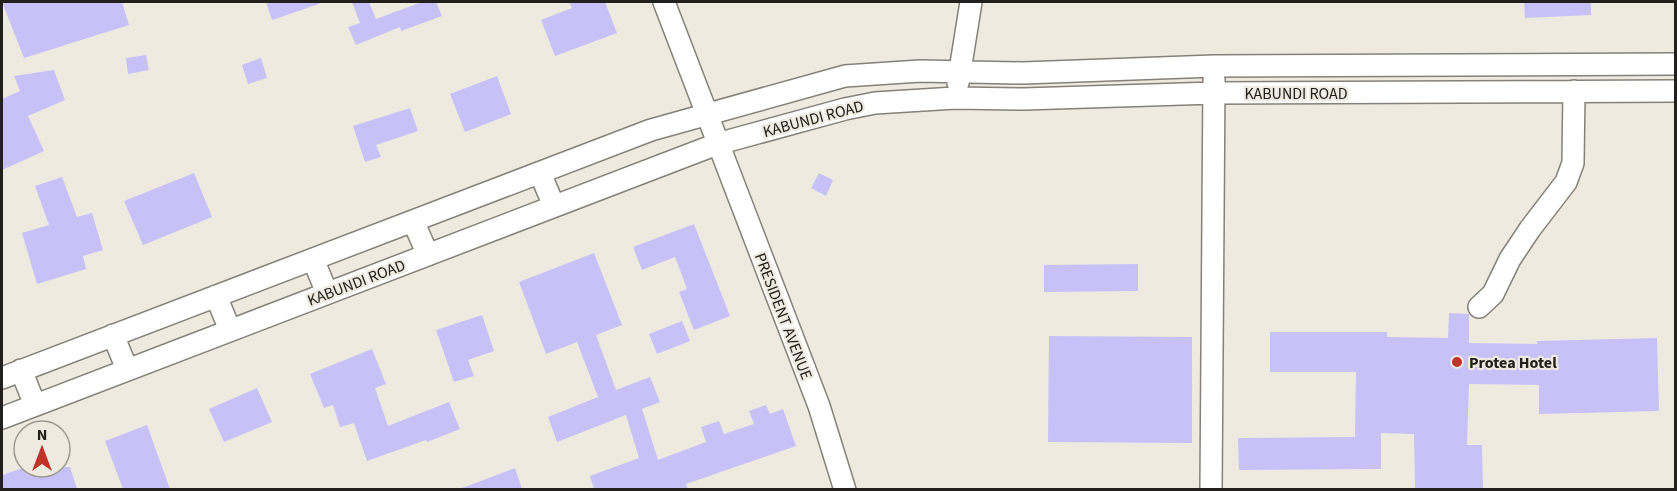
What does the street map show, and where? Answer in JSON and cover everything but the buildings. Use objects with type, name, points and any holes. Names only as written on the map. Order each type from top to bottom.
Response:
[{"type":"street","name":"PRESIDENT AVENUE","points":[[664,2],[819,406],[845,489]]},
{"type":"street","points":[[955,98],[971,2]]},
{"type":"street","name":"KABUNDI ROAD","points":[[11,374],[651,130],[845,76],[960,70],[1023,73],[1214,66],[1676,64]]},
{"type":"street","points":[[1211,489],[1214,66]]},
{"type":"street","points":[[1479,308],[1492,294],[1523,239],[1566,182],[1573,163],[1574,91]]},
{"type":"street","name":"KABUNDI ROAD","points":[[2,417],[717,144],[875,103],[955,98],[1023,99],[1214,93],[1676,91]]},
{"type":"street","points":[[540,172],[554,207]]},
{"type":"street","points":[[413,221],[428,255]]},
{"type":"street","points":[[313,259],[327,293]]},
{"type":"street","points":[[216,296],[231,330]]},
{"type":"street","points":[[113,335],[127,369]]},
{"type":"street","points":[[11,374],[35,405]]},
{"type":"place","name":"Protea Hotel","points":[[1457,362]]}]
